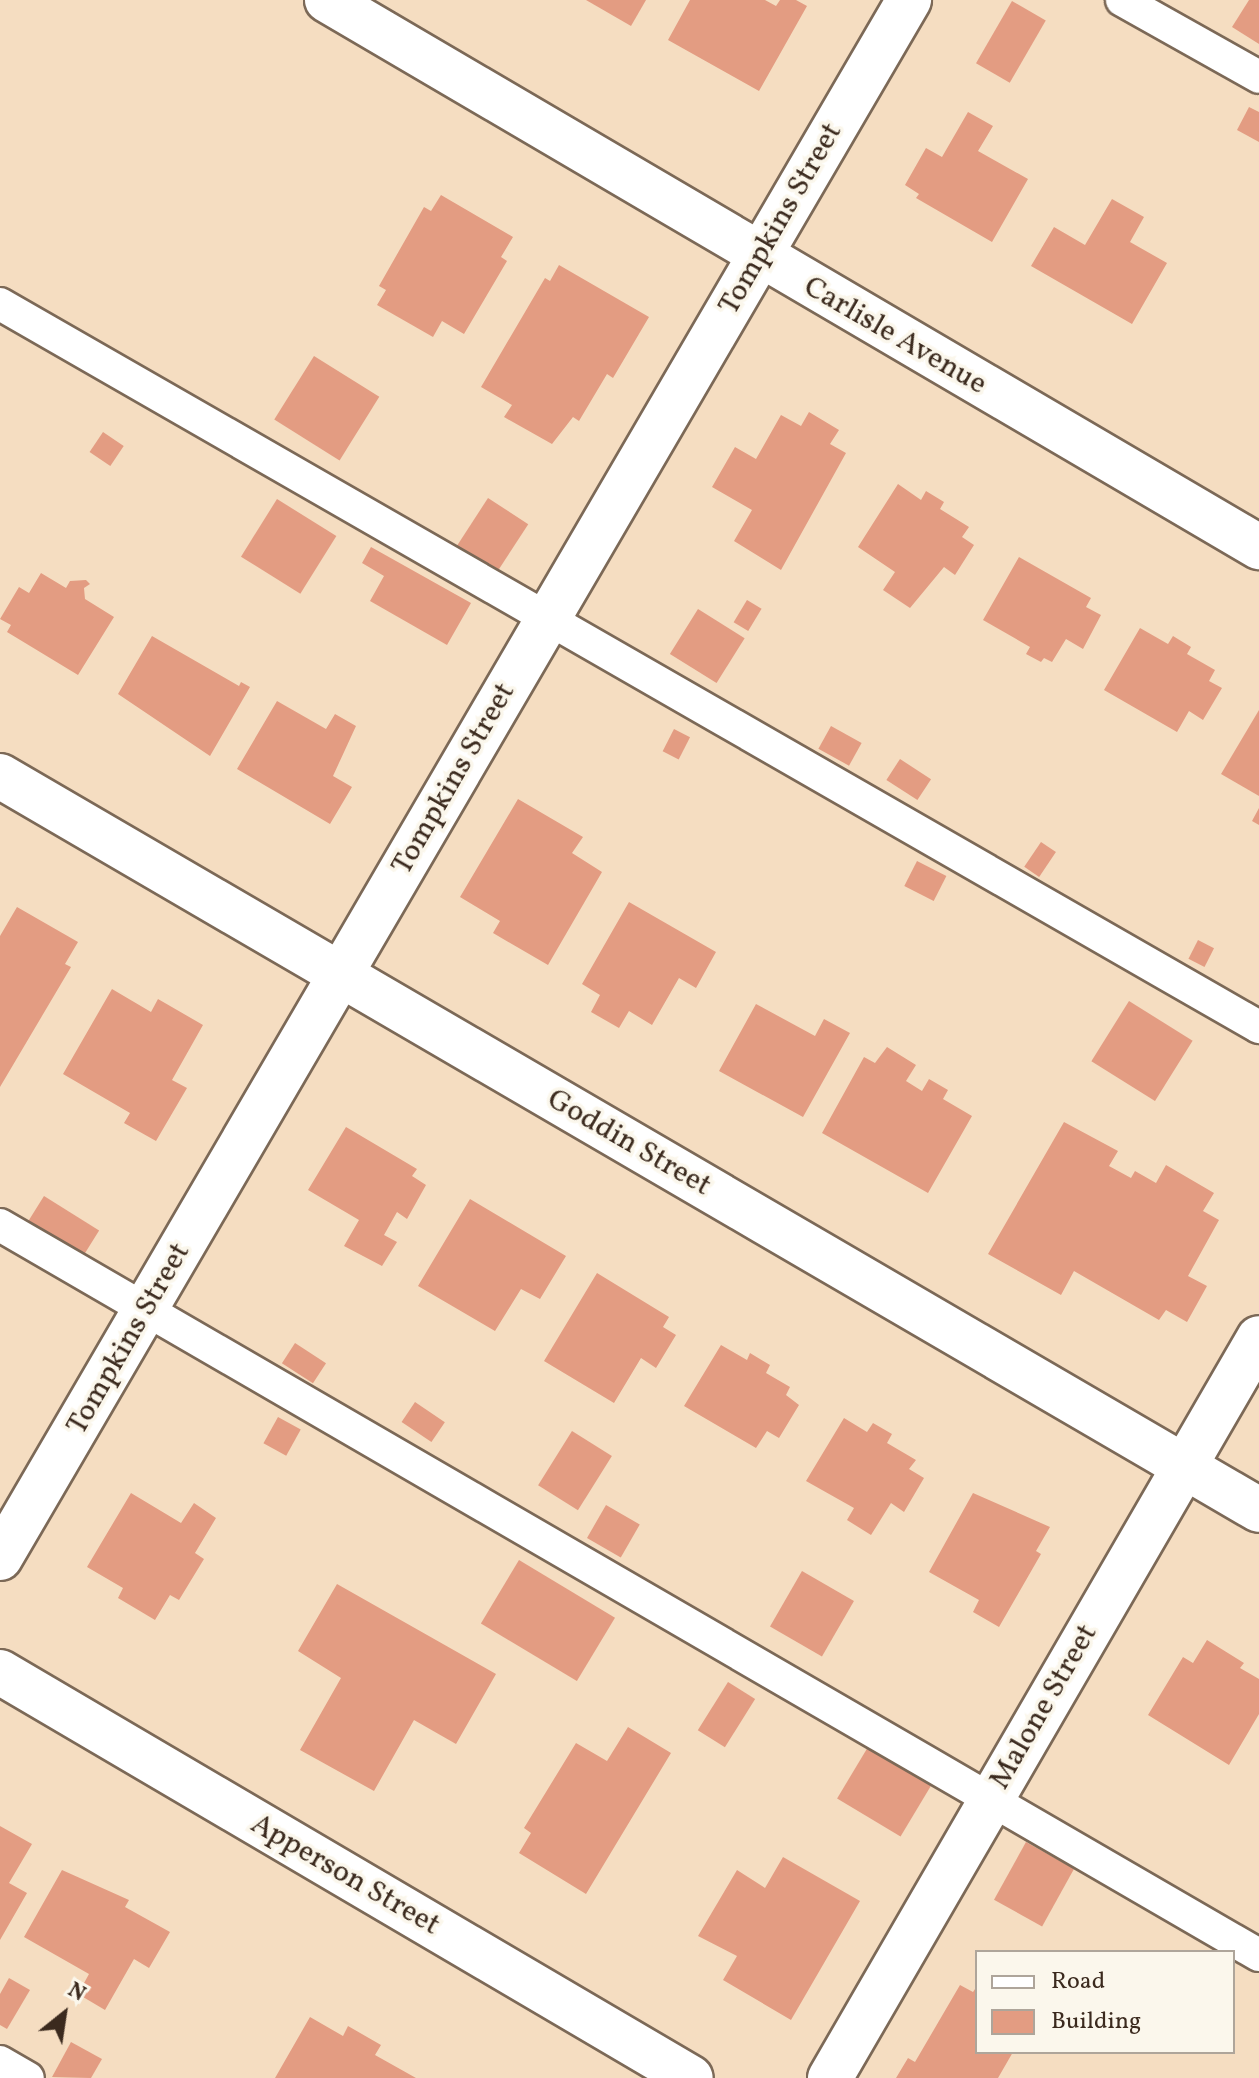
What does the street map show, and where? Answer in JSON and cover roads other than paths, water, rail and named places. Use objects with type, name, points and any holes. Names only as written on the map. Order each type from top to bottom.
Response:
[{"type":"street","name":"Carlisle Avenue","points":[[327,0],[759,257],[1259,547]]},
{"type":"street","name":"Tompkins Street","points":[[0,1558],[909,0]]},
{"type":"street","name":"Goddin Street","points":[[0,776],[1259,1510]]},
{"type":"street","name":"Malone Street","points":[[830,2078],[1259,1338]]},
{"type":"street","name":"Apperson Street","points":[[0,1672],[691,2078]]},
{"type":"lane","points":[[1122,0],[1259,77]]},
{"type":"lane","points":[[0,304],[1259,1027]]},
{"type":"lane","points":[[0,1225],[1259,1955]]},
{"type":"lane","points":[[0,2062],[28,2078]]}]
